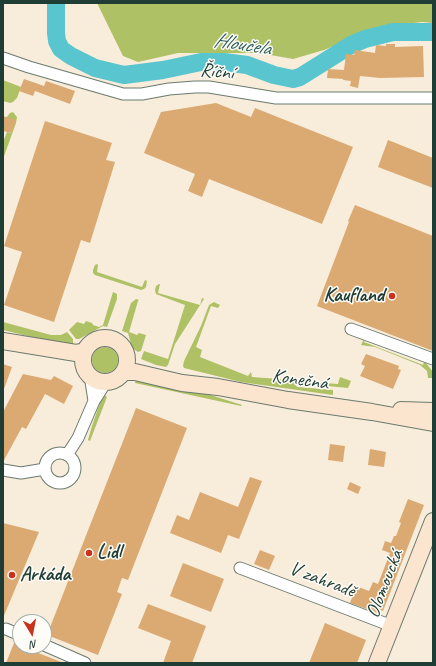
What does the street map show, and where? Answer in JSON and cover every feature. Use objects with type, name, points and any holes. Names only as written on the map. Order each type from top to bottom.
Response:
[{"type":"main road","points":[[8,342],[86,364],[94,379],[106,382],[119,377],[126,366],[124,348],[120,343],[111,338],[99,338],[93,341],[86,364]]},
{"type":"main road","name":"Konečná","points":[[126,366],[206,383],[218,387],[288,400],[376,412],[433,423]]},
{"type":"main road","name":"Konečná","points":[[376,412],[410,410],[433,411]]},
{"type":"main road","name":"Olomoucká","points":[[376,663],[433,521]]},
{"type":"street","name":"Říční","points":[[3,58],[28,67],[123,94],[142,94],[195,86],[276,98],[433,98]]},
{"type":"street","points":[[351,329],[433,359]]},
{"type":"street","points":[[409,350],[426,359],[433,368]]},
{"type":"street","points":[[86,364],[94,401]]},
{"type":"street","points":[[67,455],[78,438],[94,401],[106,382]]},
{"type":"street","points":[[59,453],[67,455],[72,461],[74,468],[72,476],[61,483],[48,477],[45,469],[51,456],[59,453]]},
{"type":"street","points":[[3,470],[21,473],[45,469]]},
{"type":"street","name":"V zahradě","points":[[240,568],[392,626]]},
{"type":"street","points":[[6,629],[12,632]]},
{"type":"street","points":[[52,648],[86,663]]},
{"type":"green space","points":[[97,3],[433,3],[433,23],[422,22],[380,27],[324,50],[293,59],[259,53],[178,53],[138,62],[123,56]]},
{"type":"green space","points":[[3,80],[21,87],[17,98],[13,102],[10,103],[3,101]]},
{"type":"green space","points":[[13,112],[17,117],[16,123],[3,159],[3,142],[7,132],[11,133],[15,121],[6,118]]},
{"type":"green space","points":[[97,264],[97,272],[142,287],[145,280],[147,281],[146,287],[141,290],[95,275],[93,270]]},
{"type":"green space","points":[[159,284],[158,293],[200,305],[202,298],[204,299],[175,344],[166,367],[141,359],[144,351],[168,359],[185,305],[156,294],[156,286]]},
{"type":"green space","points":[[113,292],[117,294],[117,299],[107,327],[103,326],[79,339],[76,339],[69,330],[77,322],[84,324],[86,321],[99,327],[103,325]]},
{"type":"green space","points":[[136,299],[139,300],[129,332],[137,335],[139,333],[146,335],[141,351],[138,352],[132,348],[128,333],[122,331],[131,303]]},
{"type":"green space","points":[[214,302],[220,305],[218,308],[211,306],[196,347],[202,350],[200,357],[248,376],[251,372],[252,377],[292,380],[297,387],[333,390],[333,395],[241,382],[184,368],[184,361],[201,326],[209,305]]},
{"type":"green space","points":[[3,322],[51,335],[61,335],[67,332],[73,339],[73,347],[3,330]]},
{"type":"green space","points":[[364,339],[364,342],[423,365],[424,362],[426,363],[433,372],[433,378],[428,378],[427,371],[420,365],[375,347],[361,345]]},
{"type":"green space","points":[[105,347],[114,351],[118,360],[114,369],[105,373],[96,369],[92,360],[96,351]]},
{"type":"green space","points":[[137,377],[198,391],[242,405],[135,383]]},
{"type":"green space","points":[[340,377],[351,381],[348,388],[298,383],[295,381],[338,384]]},
{"type":"green space","points":[[103,394],[107,397],[90,441],[88,440]]},
{"type":"building","points":[[386,44],[395,44],[395,47],[423,46],[424,77],[380,78],[360,76],[358,88],[350,86],[351,81],[327,78],[328,69],[344,70],[346,54],[354,55],[355,50],[375,53],[376,45],[386,46]]},
{"type":"building","points":[[24,79],[44,86],[46,81],[75,91],[70,104],[35,91],[33,96],[19,91]]},
{"type":"building","points":[[216,103],[251,117],[255,108],[353,147],[322,224],[209,179],[202,197],[188,191],[195,174],[144,153],[161,112]]},
{"type":"building","points":[[3,116],[16,120],[11,133],[3,131]]},
{"type":"building","points":[[45,121],[112,143],[106,160],[115,162],[90,243],[81,240],[54,322],[4,305],[22,252],[4,246]]},
{"type":"building","points":[[388,140],[433,158],[433,188],[378,167]]},
{"type":"building","points":[[355,205],[433,236],[433,351],[317,306]]},
{"type":"building","points":[[366,354],[399,366],[398,369],[401,370],[393,389],[360,376],[365,366],[361,364]]},
{"type":"building","points":[[3,364],[12,367],[4,389],[3,389]]},
{"type":"building","points":[[23,374],[51,380],[54,376],[73,386],[64,404],[45,394],[26,429],[22,427],[3,462],[3,412]]},
{"type":"building","points":[[136,408],[187,428],[128,580],[122,578],[117,592],[122,594],[98,655],[52,637],[52,622]]},
{"type":"building","points":[[330,444],[345,446],[343,462],[328,460]]},
{"type":"building","points":[[370,449],[386,452],[384,467],[368,465]]},
{"type":"building","points":[[250,477],[262,481],[239,539],[228,535],[221,553],[170,533],[177,515],[189,520],[200,492],[238,507]]},
{"type":"building","points":[[350,482],[361,487],[358,494],[347,489]]},
{"type":"building","points":[[408,499],[424,505],[383,611],[380,610],[378,613],[350,603],[356,586],[369,591],[373,582],[378,584],[390,553],[382,550],[385,541],[391,543],[394,536],[396,536],[401,523],[399,522]]},
{"type":"building","name":"Arkáda","points":[[3,523],[39,532],[3,618]]},
{"type":"building","points":[[260,550],[275,556],[269,570],[254,564]]},
{"type":"building","points":[[183,563],[224,579],[211,612],[170,596]]},
{"type":"building","points":[[148,604],[206,626],[192,663],[163,663],[171,641],[138,628]]},
{"type":"building","points":[[325,623],[366,640],[357,663],[309,663]]},
{"type":"building","points":[[12,648],[12,654],[41,654],[64,663],[6,663]]},
{"type":"waterway","name":"Hloučela","points":[[56,3],[56,33],[57,41],[61,49],[71,56],[95,68],[124,75],[163,70],[201,62],[224,62],[247,65],[274,75],[293,79],[300,77],[351,45],[365,39],[393,32],[433,32]]},
{"type":"place","name":"Kaufland","points":[[392,296]]},
{"type":"place","name":"Lidl","points":[[89,553]]},
{"type":"place","name":"Arkáda","points":[[12,575]]}]
